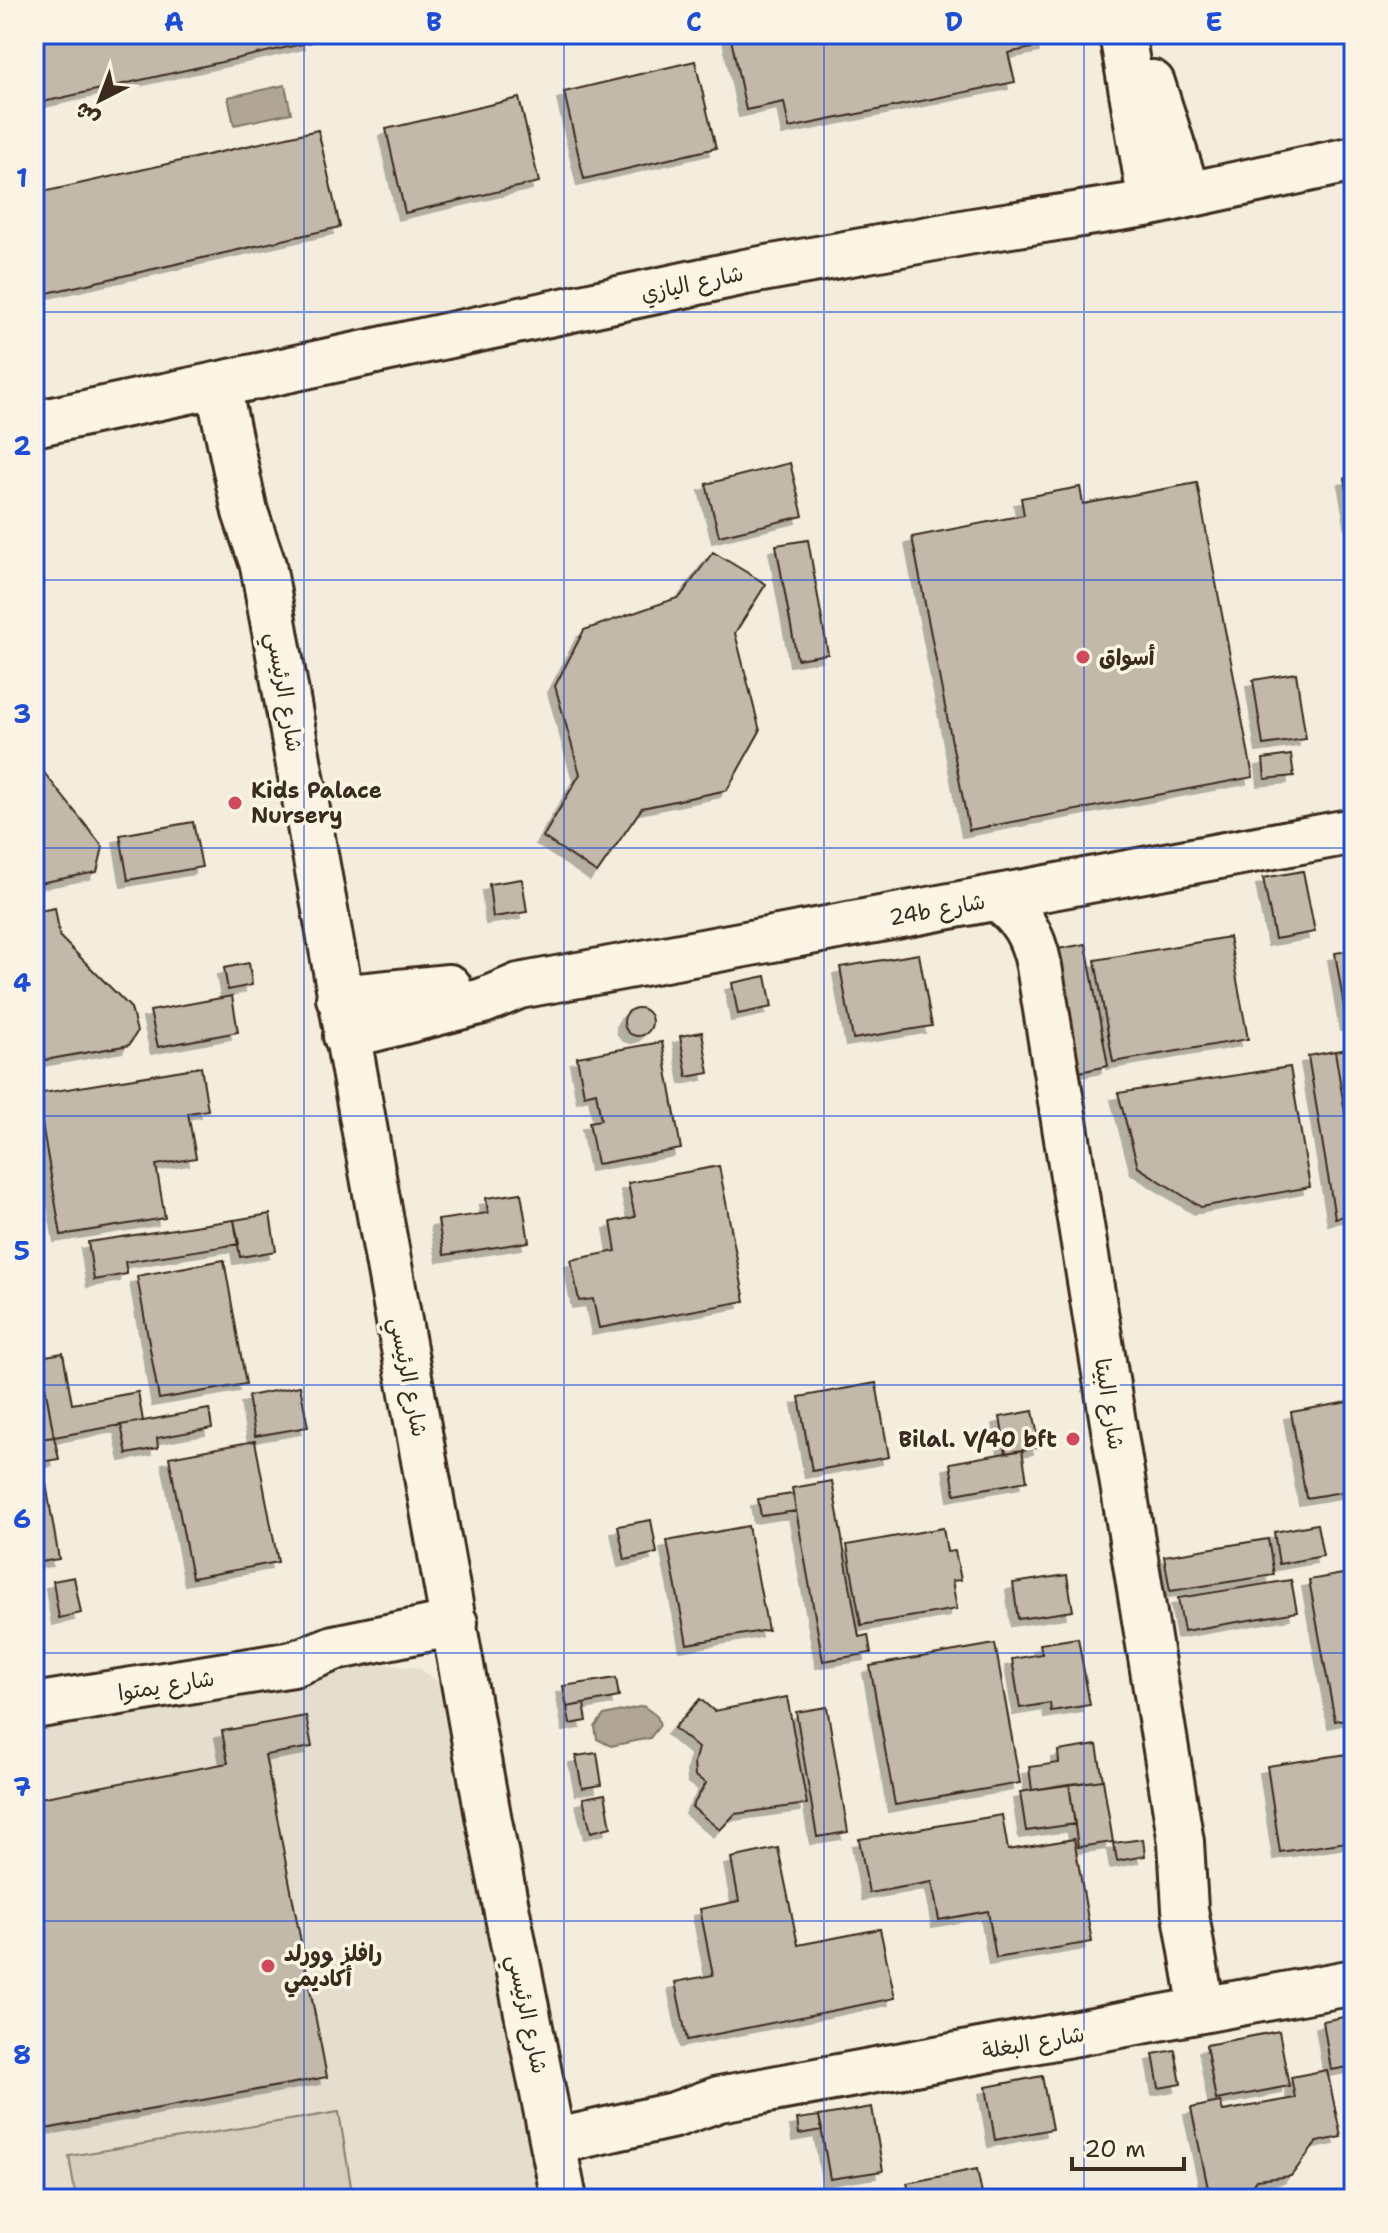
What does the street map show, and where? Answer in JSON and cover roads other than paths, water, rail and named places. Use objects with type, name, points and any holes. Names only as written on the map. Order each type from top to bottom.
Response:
[{"type":"street","points":[[1122,34],[1170,199]]},
{"type":"street","points":[[1135,34],[1170,199]]},
{"type":"street","name":"شارع اليازي","points":[[34,424],[745,272],[1170,199],[1354,159]]},
{"type":"street","name":"شارع الرئيسي","points":[[230,384],[262,521],[260,553],[343,1017],[489,1821],[564,2199]]},
{"type":"street","name":"24b شارع","points":[[343,1017],[483,1001],[519,986],[1354,831]]},
{"type":"street","name":"شارع البيتا","points":[[1039,966],[1052,926],[1070,901],[1093,880]]},
{"type":"street","name":"شارع البيتا","points":[[996,898],[1013,910],[1029,932],[1039,966],[1181,1842],[1204,1897],[1217,2008]]},
{"type":"street","name":"شارع يمتوا","points":[[34,1706],[298,1663],[334,1664],[457,1640]]},
{"type":"street","name":"شارع البغلة","points":[[550,2126],[674,2115],[711,2101],[1354,1982]]},
{"type":"place","name":"أسواق","points":[[1083,657]]},
{"type":"place","name":"Kids Palace Nursery","points":[[235,803]]},
{"type":"place","name":"Bilal. V/40 bft","points":[[1073,1439]]},
{"type":"place","name":"رافلز وورلد أكاديمي","points":[[268,1966]]}]
